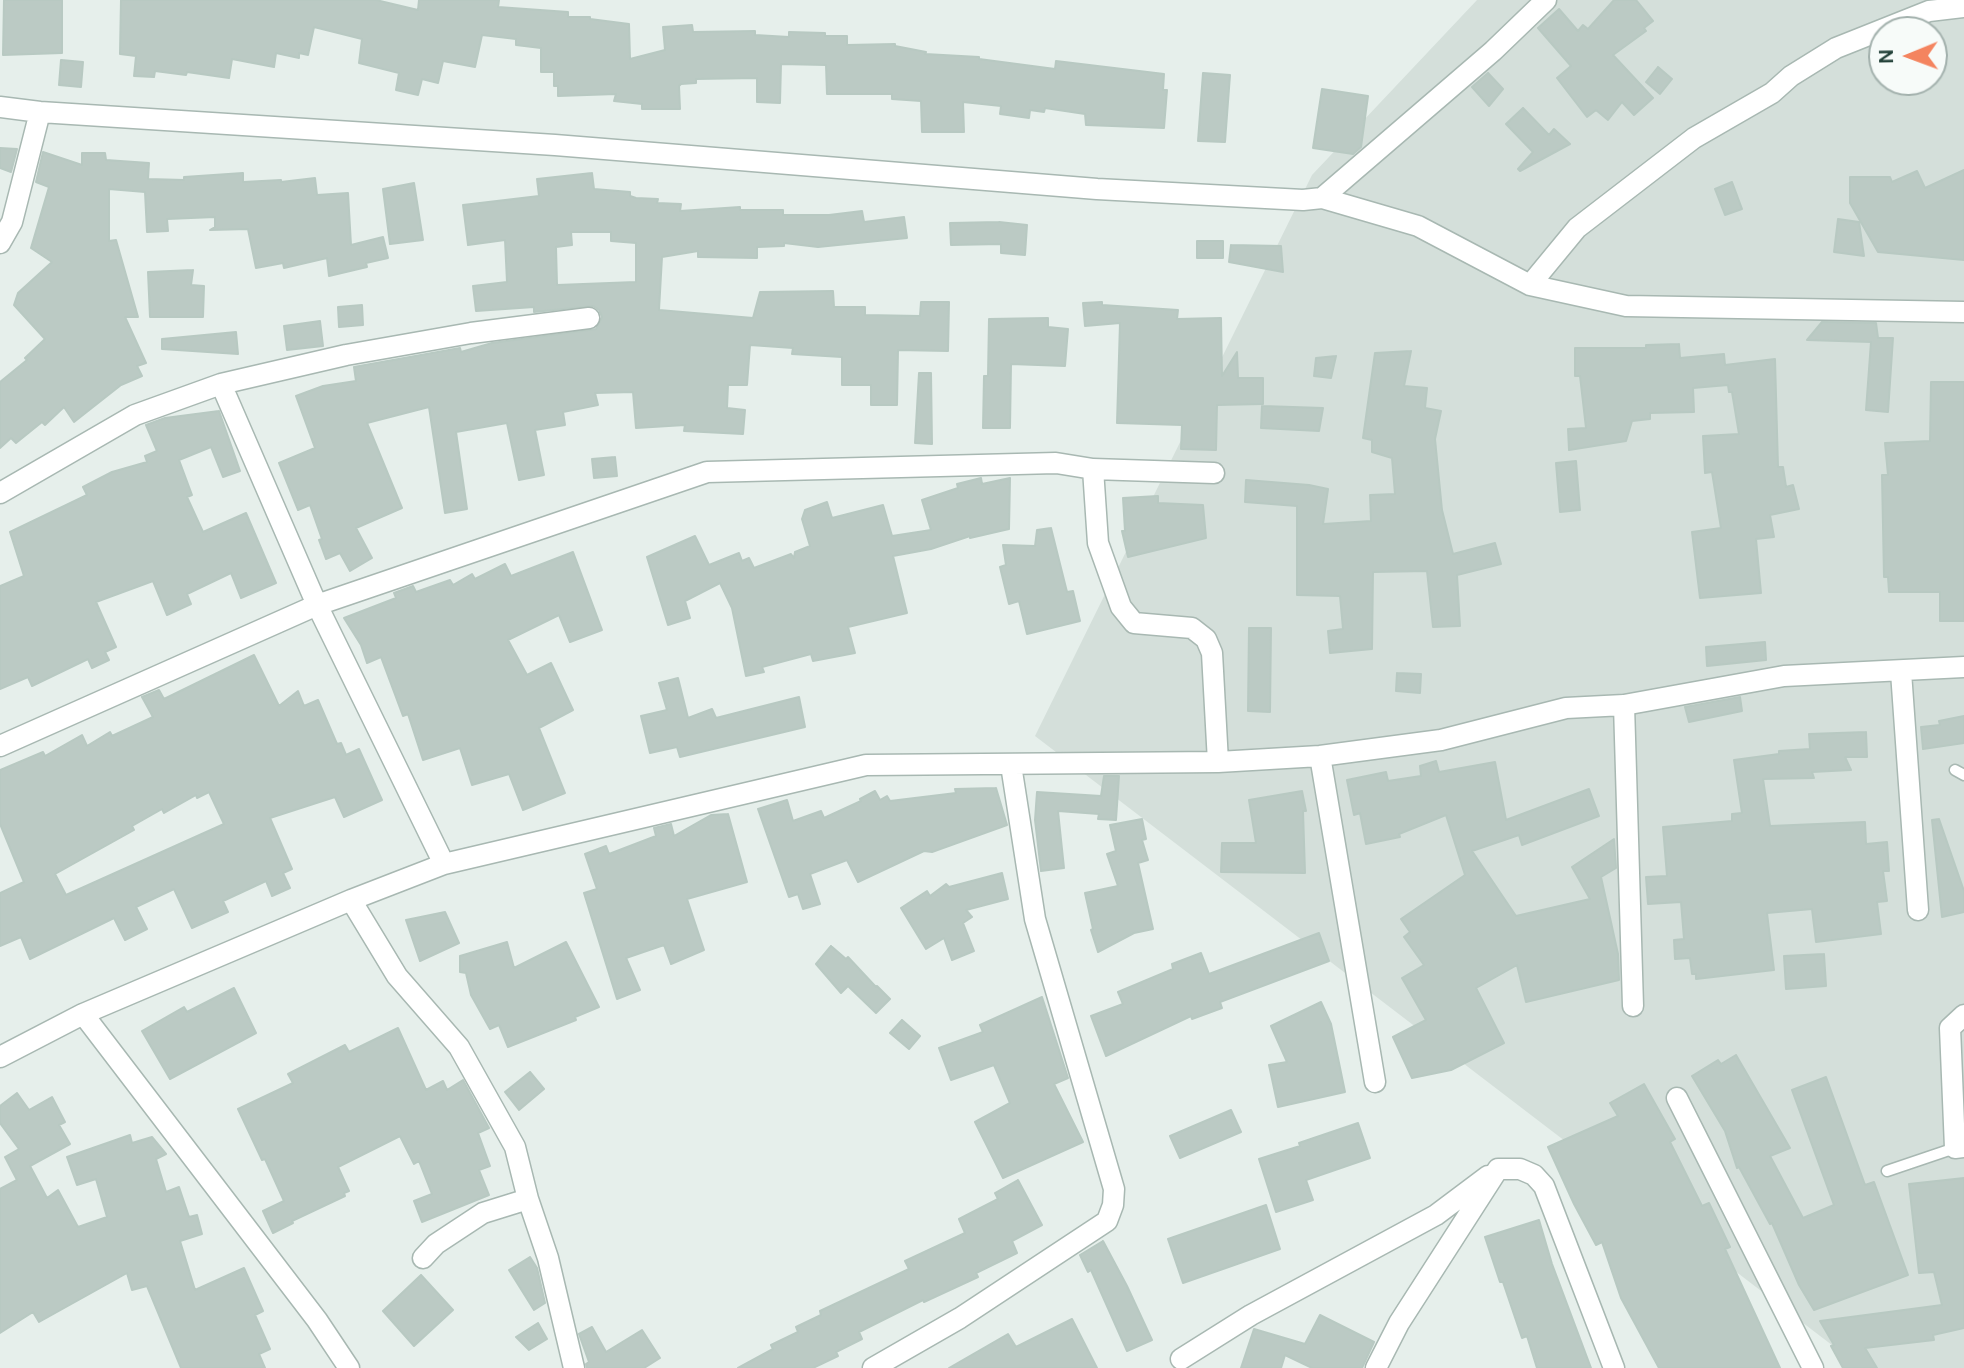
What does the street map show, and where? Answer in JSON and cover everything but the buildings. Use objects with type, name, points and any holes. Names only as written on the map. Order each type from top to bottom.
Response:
[{"type":"street","points":[[1322,198],[1493,51],[1546,0]]},
{"type":"street","points":[[1530,285],[1577,228],[1694,138],[1772,93],[1791,76],[1836,48],[1929,11],[1964,7]]},
{"type":"street","points":[[0,107],[555,145],[1097,189],[1303,200],[1322,198],[1418,226],[1530,285],[1626,306],[1964,312]]},
{"type":"street","points":[[0,243],[12,222],[40,112]]},
{"type":"street","points":[[0,493],[135,415],[221,384],[346,355],[471,333],[589,318]]},
{"type":"street","points":[[221,384],[317,605],[444,864]]},
{"type":"street","points":[[0,746],[317,605],[720,470],[1056,463],[1093,469],[1214,473]]},
{"type":"street","points":[[1093,469],[1098,543],[1121,607],[1134,623],[1192,628],[1206,639],[1212,653],[1218,762]]},
{"type":"street","points":[[0,1057],[83,1014],[351,900],[444,864],[866,765],[1218,762],[1320,756],[1441,740],[1566,708],[1624,705],[1784,676],[1964,667]]},
{"type":"street","points":[[1901,672],[1918,910]]},
{"type":"street","points":[[1624,705],[1633,1006]]},
{"type":"street","points":[[1320,756],[1375,1082]]},
{"type":"street","points":[[873,1368],[960,1318],[1107,1221],[1113,1205],[1114,1189],[1035,919],[1011,765]]},
{"type":"street","points":[[351,900],[397,976],[459,1047],[515,1147],[548,1258],[574,1368]]},
{"type":"street","points":[[83,1014],[317,1320],[349,1368]]},
{"type":"street","points":[[1959,1147],[1950,1028],[1964,1015]]},
{"type":"street","points":[[1677,1098],[1813,1368]]},
{"type":"street","points":[[1376,1368],[1399,1323],[1498,1169]]},
{"type":"street","points":[[1181,1359],[1251,1315],[1436,1215],[1498,1169],[1520,1169],[1534,1175],[1544,1186],[1614,1368]]},
{"type":"street","points":[[423,1258],[436,1244],[483,1213],[528,1199]]},
{"type":"lane","points":[[1887,1171],[1959,1147]]},
{"type":"shaded area","points":[[1477,0],[1964,0],[1964,1368],[1862,1368],[1035,736],[1312,175]]}]
